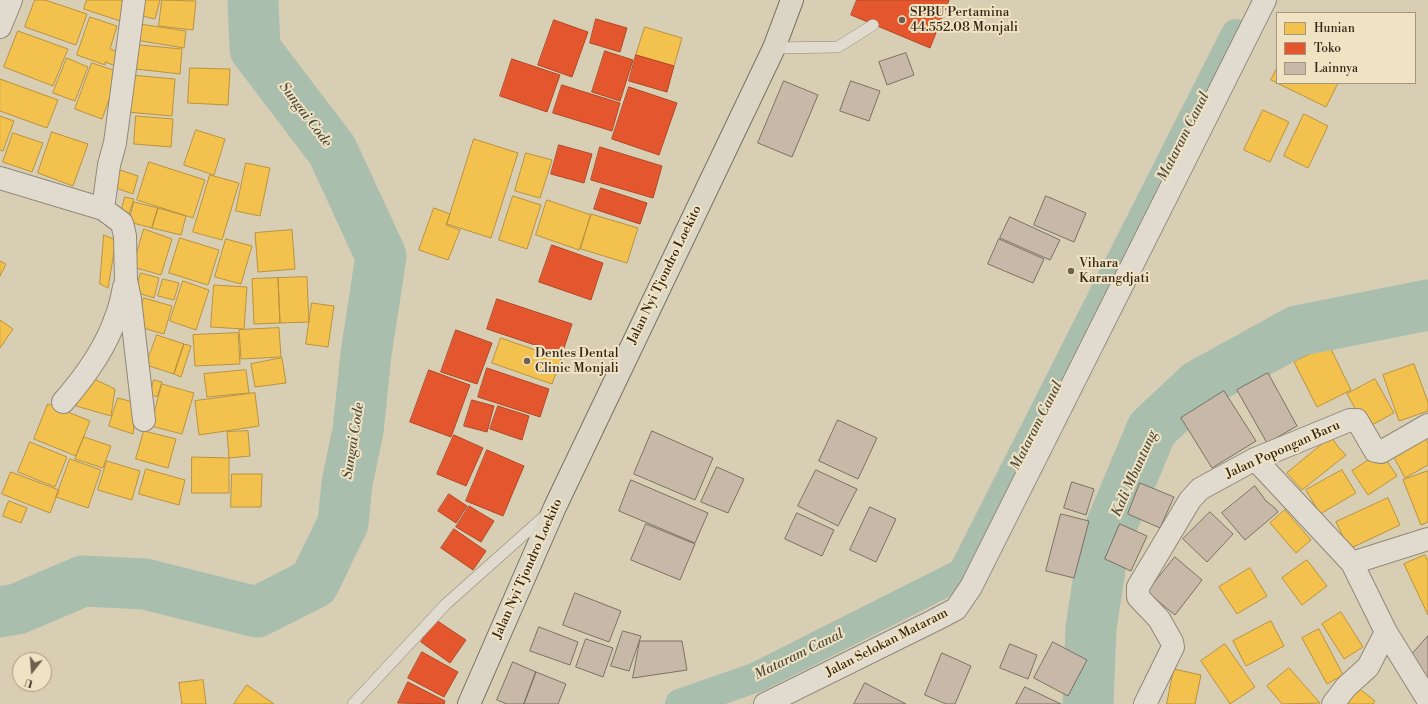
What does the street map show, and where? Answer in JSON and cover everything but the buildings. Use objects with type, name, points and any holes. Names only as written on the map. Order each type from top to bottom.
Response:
[{"type":"main road","name":"Jalan Nyi Tjondro Loekito","points":[[469,704],[555,507],[774,48],[792,0]]},
{"type":"street","points":[[0,27],[11,0]]},
{"type":"street","points":[[103,208],[107,177],[115,143],[134,0]]},
{"type":"street","name":"Jalan Selokan Mataram","points":[[771,703],[956,609],[971,587],[1265,0]]},
{"type":"street","points":[[0,178],[103,208],[122,223],[125,236],[126,280],[130,299],[144,420]]},
{"type":"street","points":[[64,402],[78,385],[102,348],[116,318],[126,280]]},
{"type":"street","name":"Jalan Popongan Baru","points":[[1144,704],[1173,647],[1172,642],[1159,619],[1138,597],[1138,587],[1190,500],[1200,489],[1255,459],[1350,420],[1357,420],[1375,451],[1381,452],[1428,425]]},
{"type":"street","points":[[1255,459],[1352,563],[1386,632],[1428,698]]},
{"type":"street","points":[[1352,563],[1428,538]]},
{"type":"street","points":[[1332,704],[1346,687],[1368,667],[1386,632]]},
{"type":"lane","points":[[774,48],[838,47],[873,25]]},
{"type":"lane","points":[[353,704],[446,604],[555,507]]},
{"type":"waterway","name":"Sungai Code","points":[[0,612],[17,609],[83,581],[145,584],[257,612],[314,583],[343,523],[347,483],[358,431],[366,354],[381,256],[332,150],[255,49],[253,0]]},
{"type":"waterway","name":"Mataram Canal","points":[[680,704],[757,677],[963,573],[1236,34]]},
{"type":"waterway","name":"Kali Mbuntung","points":[[1088,704],[1091,628],[1104,543],[1152,429],[1199,385],[1297,331],[1428,305]]},
{"type":"place","name":"SPBU Pertamina 44.552.08 Monjali","points":[[902,20]]},
{"type":"place","name":"Vihara Karangdjati","points":[[1071,271]]},
{"type":"place","name":"Dentes Dental Clinic Monjali","points":[[527,361]]}]
